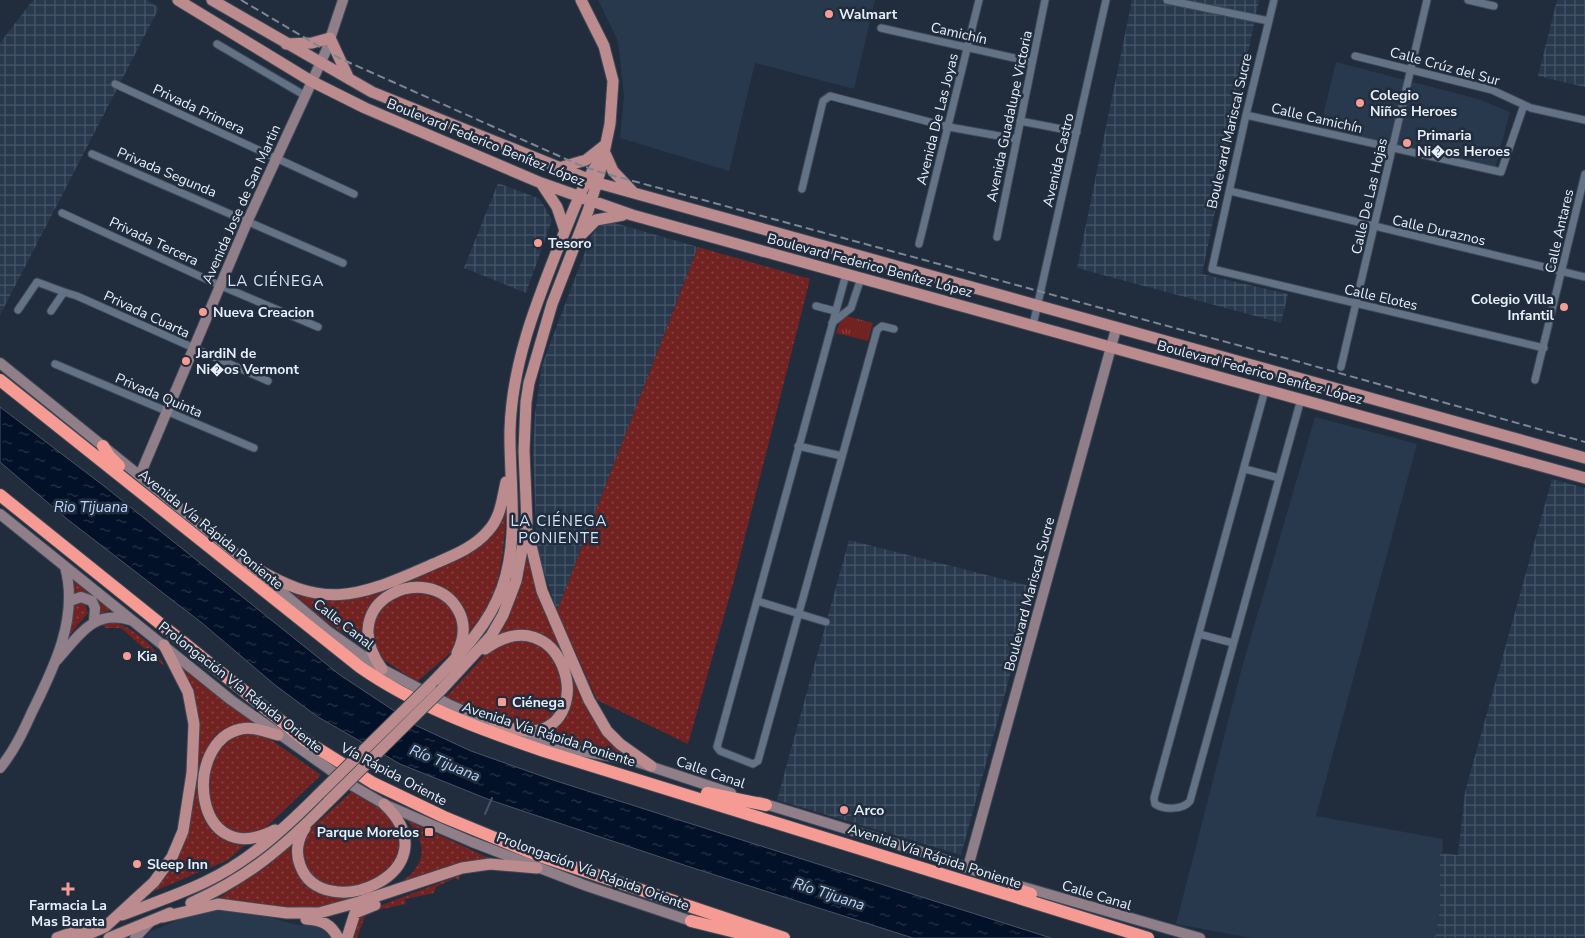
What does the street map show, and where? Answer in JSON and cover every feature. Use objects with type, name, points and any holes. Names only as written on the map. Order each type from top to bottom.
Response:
[{"type":"highway","name":"Avenida Vía Rápida Poniente","points":[[0,380],[168,512],[300,620],[380,681],[455,719],[488,732],[1148,938]]},
{"type":"highway","points":[[103,446],[108,456],[150,492],[168,512]]},
{"type":"highway","name":"Vía Rápida Oriente","points":[[0,495],[306,741],[373,783],[444,817],[534,854],[784,938]]},
{"type":"highway","points":[[642,780],[766,804]]},
{"type":"highway","points":[[1013,884],[1021,891],[1084,913],[1097,923]]},
{"type":"highway","points":[[690,921],[760,938]]},
{"type":"main road","name":"Boulevard Federico Benítez López","points":[[178,0],[311,81],[365,108],[447,144],[579,197],[632,215],[1585,478]]},
{"type":"main road","name":"Boulevard Federico Benítez López","points":[[212,0],[319,64],[372,92],[586,178],[638,195],[1116,329],[1340,389],[1585,458]]},
{"type":"main road","name":"Avenida Jose de San Martin","points":[[140,475],[248,220],[319,64],[343,0]]},
{"type":"main road","points":[[469,661],[491,636],[516,581],[526,524],[524,451],[527,392],[552,304],[598,182],[612,111],[613,82],[604,46],[581,0]]},
{"type":"main road","points":[[286,44],[312,43],[330,38],[348,79]]},
{"type":"main road","points":[[447,144],[456,126]]},
{"type":"main road","points":[[558,168],[586,160],[604,151]]},
{"type":"main road","points":[[109,938],[163,917],[240,879],[279,850],[328,802],[436,687],[452,663],[469,645],[485,623],[502,587],[512,548],[509,470],[512,402],[521,350],[538,297],[586,178],[604,151]]},
{"type":"main road","points":[[604,151],[617,177],[638,195]]},
{"type":"main road","points":[[541,183],[557,207],[565,231]]},
{"type":"main road","points":[[578,238],[596,220],[614,215],[632,215]]},
{"type":"main road","name":"Boulevard Mariscal Sucre","points":[[968,867],[1116,329]]},
{"type":"main road","name":"Calle Canal","points":[[0,363],[358,654],[448,704],[538,741],[631,760],[968,867],[1013,884],[1200,938]]},
{"type":"main road","points":[[249,564],[285,585],[316,594],[349,595],[376,588],[441,560],[478,540],[488,531],[501,508],[509,470]]},
{"type":"main road","name":"Prolongación Vía Rápida Oriente","points":[[0,514],[278,735],[345,781],[384,804],[537,868],[741,938]]},
{"type":"main road","points":[[526,524],[542,591],[589,700],[607,731],[620,744],[651,766]]},
{"type":"main road","points":[[0,768],[14,748],[57,660],[70,601],[65,567]]},
{"type":"main road","points":[[382,669],[369,646],[366,634],[369,619],[376,606],[384,600],[399,592],[416,587],[434,588],[443,593],[459,612],[463,636],[452,663]]},
{"type":"main road","points":[[70,601],[81,597],[92,601],[95,608],[94,621]]},
{"type":"main road","points":[[57,660],[94,621],[114,616],[133,621]]},
{"type":"main road","points":[[57,938],[205,882],[228,869],[276,835],[436,687],[469,661],[503,638],[528,635],[541,641],[554,652],[565,673],[568,690],[566,703],[549,725],[533,731],[523,731],[495,724]]},
{"type":"main road","points":[[79,938],[102,930],[119,916],[163,871],[179,841],[187,813],[194,756],[193,712],[185,684],[164,645]]},
{"type":"main road","points":[[278,735],[247,728],[231,732],[220,739],[213,749],[207,765],[204,786],[206,807],[212,820],[221,830],[232,837],[245,839],[255,839],[267,834],[299,814]]},
{"type":"main road","points":[[313,817],[303,831],[298,846],[298,859],[302,870],[310,880],[323,890],[348,892],[382,880],[396,869],[402,860],[406,842],[403,826],[384,804]]},
{"type":"main road","points":[[163,917],[210,905],[239,906],[287,913],[318,913],[360,902],[450,871],[490,864],[537,868]]},
{"type":"main road","points":[[347,938],[351,920],[358,911],[418,890],[450,871]]},
{"type":"main road","points":[[239,906],[271,916],[320,920],[329,925],[338,938]]},
{"type":"main road","points":[[135,938],[151,922]]},
{"type":"street","name":"Avenida De Las Joyas","points":[[919,244],[979,0]]},
{"type":"street","name":"Avenida Guadalupe Victoria","points":[[997,238],[1045,0]]},
{"type":"street","name":"Avenida Castro","points":[[1033,325],[1106,0]]},
{"type":"street","points":[[1166,0],[1269,21]]},
{"type":"street","name":"Boulevard Mariscal Sucre","points":[[1212,269],[1246,114],[1274,0]]},
{"type":"street","name":"Calle De Las Hojas","points":[[1341,367],[1427,0]]},
{"type":"street","points":[[1468,0],[1494,6]]},
{"type":"street","name":"Camichín","points":[[881,28],[1032,62]]},
{"type":"street","points":[[217,44],[304,95]]},
{"type":"street","name":"Calle Crúz del Sur","points":[[1355,56],[1492,90],[1524,105],[1585,120]]},
{"type":"street","name":"Privada Primera","points":[[115,84],[354,194]]},
{"type":"street","points":[[802,189],[823,101],[830,96],[949,127],[1016,138]]},
{"type":"street","name":"Calle Camichín","points":[[1246,114],[1499,172],[1504,169],[1524,105]]},
{"type":"street","points":[[1020,121],[1077,132]]},
{"type":"street","name":"Privada Segunda","points":[[92,154],[248,220],[343,263]]},
{"type":"street","name":"Calle Antares","points":[[1535,380],[1563,272],[1585,174]]},
{"type":"street","name":"Calle Duraznos","points":[[1230,191],[1585,277]]},
{"type":"street","name":"Privada Tercera","points":[[62,213],[220,286],[318,327]]},
{"type":"street","name":"Calle Elotes","points":[[1212,269],[1544,348]]},
{"type":"street","points":[[846,274],[717,747],[720,751],[753,764],[758,761],[877,330],[882,326],[894,328]]},
{"type":"street","points":[[832,322],[852,308],[861,278]]},
{"type":"street","name":"Privada Cuarta","points":[[18,310],[37,282],[268,381]]},
{"type":"street","points":[[51,312],[64,292]]},
{"type":"street","points":[[816,306],[835,311]]},
{"type":"street","name":"Privada Quinta","points":[[55,364],[254,448]]},
{"type":"street","points":[[1265,390],[1154,798],[1155,804],[1161,807],[1180,808],[1190,801],[1302,399]]},
{"type":"street","points":[[798,446],[842,456]]},
{"type":"street","points":[[1245,469],[1279,478]]},
{"type":"street","points":[[757,601],[826,622]]},
{"type":"street","points":[[1199,634],[1233,643]]},
{"type":"shaded area","points":[[33,0],[147,0],[159,8],[0,315],[0,43]]},
{"type":"shaded area","points":[[598,0],[875,0],[854,89],[755,63],[729,171],[620,138],[624,96],[618,41]]},
{"type":"shaded area","points":[[1132,0],[1259,0],[1202,274],[1288,294],[1281,323],[1077,268]]},
{"type":"shaded area","points":[[1557,0],[1585,0],[1585,87],[1538,76]]},
{"type":"shaded area","name":"Colegio Niños Heroes","points":[[1336,62],[1478,99],[1510,112],[1495,168],[1320,128]]},
{"type":"shaded area","points":[[498,183],[540,199],[552,220],[526,293],[464,268]]},
{"type":"shaded area","points":[[611,222],[698,247],[557,611],[537,550],[533,451],[535,414],[542,365],[591,236],[599,226]]},
{"type":"shaded area","points":[[1315,417],[1417,444],[1316,816],[1443,839],[1440,910],[1435,938],[1251,938],[1176,924],[1241,671]]},
{"type":"shaded area","points":[[1552,479],[1585,488],[1585,935],[1584,938],[1435,938],[1440,910],[1440,853],[1458,855],[1465,792]]},
{"type":"shaded area","points":[[849,540],[1034,587],[961,855],[777,800]]},
{"type":"shaded area","points":[[239,909],[297,925],[313,925],[323,928],[332,938],[144,938],[151,931],[201,911]]},
{"type":"green space","points":[[698,247],[810,279],[733,584],[688,744],[597,700],[557,611]]},
{"type":"green space","points":[[847,316],[873,323],[868,341],[836,333],[840,322]]},
{"type":"green space","points":[[507,494],[501,567],[491,602],[471,633],[417,682],[325,621],[292,592],[332,597],[364,595],[395,585],[456,559],[480,545],[491,529]]},
{"type":"green space","points":[[528,557],[542,606],[604,735],[621,753],[540,735],[445,698],[482,658],[499,632]]},
{"type":"green space","points":[[71,578],[110,609],[109,611],[96,614],[82,594],[72,594]]},
{"type":"green space","points":[[77,601],[85,604],[88,613],[68,637],[71,608]]},
{"type":"green space","points":[[112,622],[135,632],[143,638],[156,652],[164,666],[121,628],[105,628],[102,624]]},
{"type":"green space","points":[[176,661],[255,724],[234,726],[215,736],[206,754],[203,767],[202,807],[208,826],[220,837],[246,844],[228,860],[138,898],[177,849],[195,711],[191,684]]},
{"type":"green space","points":[[256,733],[266,736],[321,775],[255,838],[237,837],[224,828],[217,819],[212,807],[209,794],[209,768],[212,757],[218,748],[231,738]]},
{"type":"green space","points":[[351,792],[380,808],[398,825],[400,831],[399,859],[364,887],[317,885],[300,853],[306,833]]},
{"type":"green space","points":[[407,820],[491,859],[399,888],[305,909],[219,898],[269,865],[292,842],[291,857],[298,873],[308,886],[322,894],[340,895],[398,883],[406,879],[414,870],[420,861],[422,849],[418,837]]},
{"type":"green space","points":[[460,875],[459,880],[455,878],[436,887],[434,893],[405,899],[406,904],[372,911],[371,914],[366,913],[357,938],[353,938],[355,920],[364,912]]},
{"type":"water","name":"Rio Tijuana","points":[[0,407],[104,486],[340,675],[417,726],[471,751],[553,780],[1051,938],[913,938],[693,868],[490,800],[400,764],[318,717],[275,685],[202,623],[67,519],[0,462]]},
{"type":"waterway","points":[[485,814],[492,798]]},
{"type":"railway","points":[[241,0],[339,58],[577,164],[600,172],[1289,359],[1585,442]]},
{"type":"place","name":"Walmart","points":[[829,14]]},
{"type":"place","name":"Colegio Niños Heroes","points":[[1360,103]]},
{"type":"place","name":"Primaria Ni�os Heroes","points":[[1407,143]]},
{"type":"place","name":"Tesoro","points":[[538,243]]},
{"type":"place","name":"Colegio Villa Infantil","points":[[1564,307]]},
{"type":"place","name":"Nueva Creacion","points":[[203,312]]},
{"type":"place","name":"JardiN de Ni�os Vermont","points":[[186,361]]},
{"type":"place","name":"Kia","points":[[127,656]]},
{"type":"place","name":"Ciénega","points":[[502,702]]},
{"type":"place","name":"Arco","points":[[844,810]]},
{"type":"place","name":"Parque Morelos","points":[[429,832]]},
{"type":"place","name":"Sleep Inn","points":[[137,864]]},
{"type":"place","name":"Farmacia La Mas Barata","points":[[68,889]]},
{"type":"district","name":"LA CIÉNEGA","points":[[276,281]]},
{"type":"district","name":"LA CIÉNEGA PONIENTE","points":[[559,530]]},
{"type":"water label","name":"Río Tijuana","points":[[445,763]]},
{"type":"water label","name":"Río Tijuana","points":[[829,894]]}]
